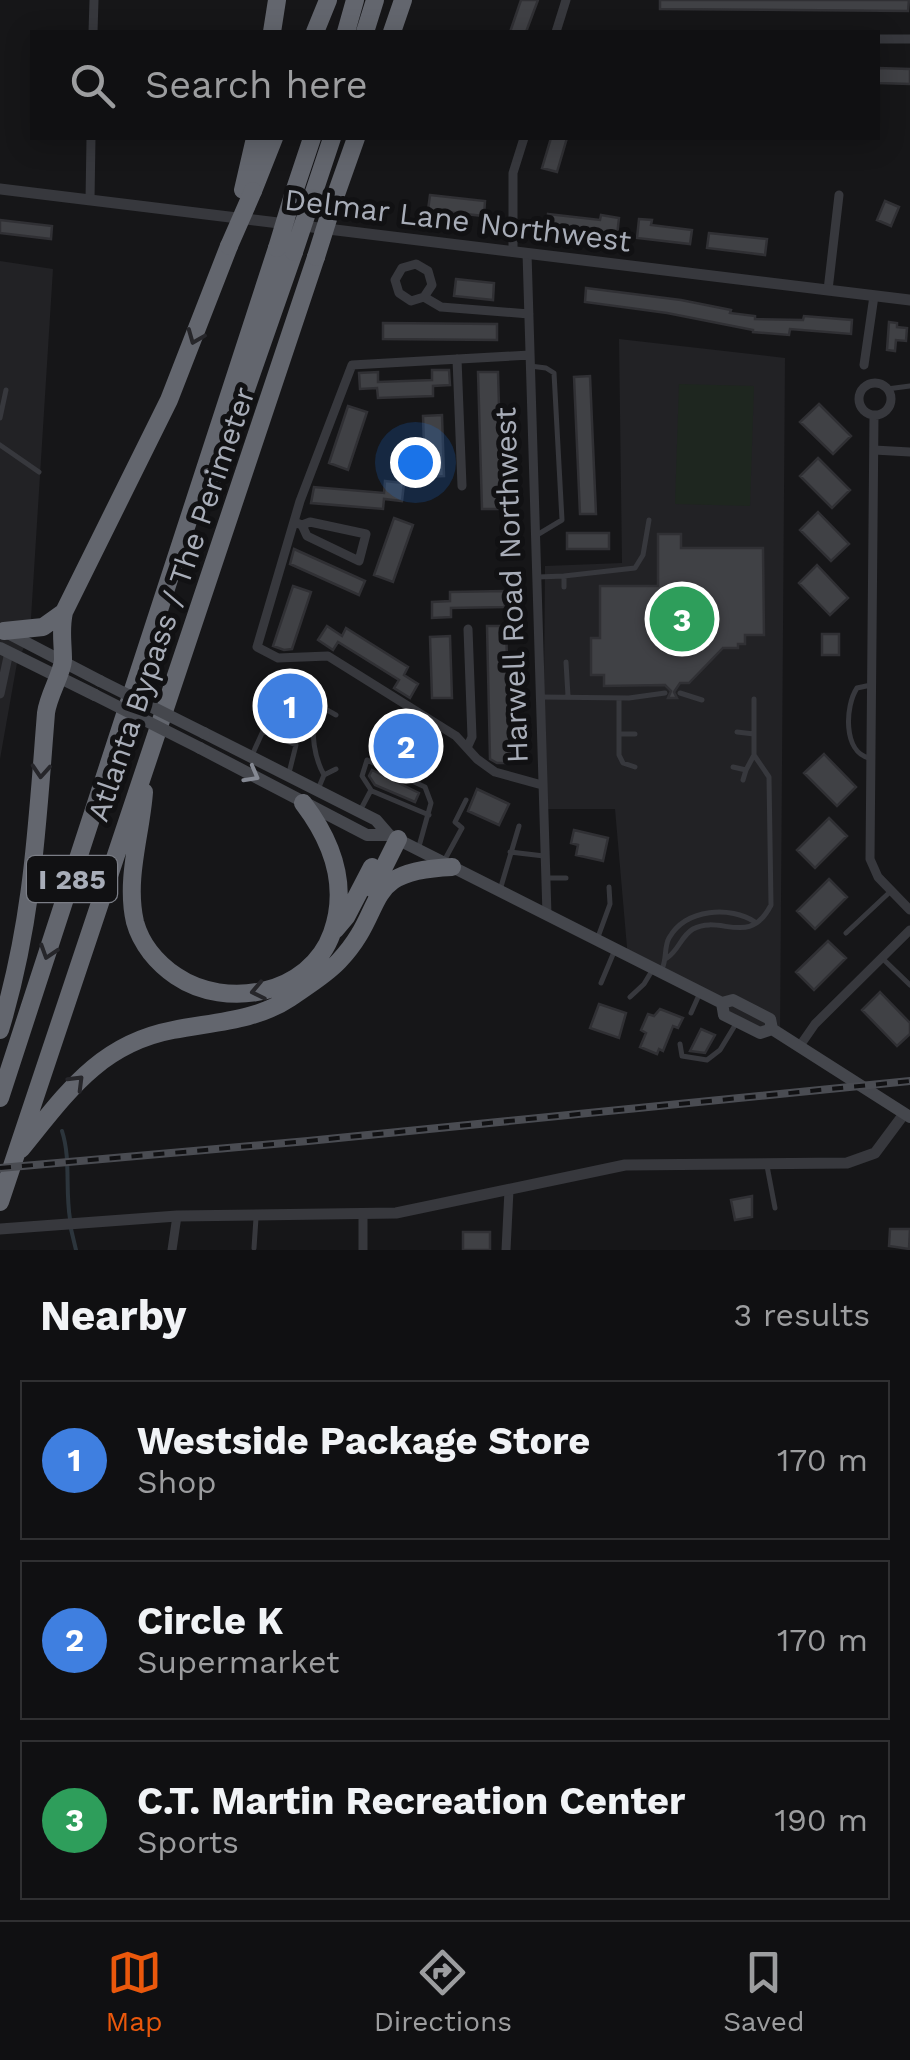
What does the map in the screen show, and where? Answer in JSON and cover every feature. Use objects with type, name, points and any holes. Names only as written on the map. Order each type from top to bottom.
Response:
[{"type":"highway","points":[[272,30],[277,0]]},
{"type":"highway","points":[[317,30],[328,0]]},
{"type":"highway","points":[[347,30],[356,0]]},
{"type":"highway","points":[[366,30],[374,0]]},
{"type":"highway","points":[[393,29],[404,0]]},
{"type":"highway","points":[[248,190],[255,140]]},
{"type":"highway","points":[[0,1030],[26,930],[46,713],[60,669],[64,612],[169,400],[248,190],[273,140]]},
{"type":"highway","name":"Atlanta Bypass / The Perimeter","points":[[0,1098],[286,250],[303,196],[312,140]]},
{"type":"highway","points":[[303,196],[331,140]]},
{"type":"highway","name":"Atlanta Bypass / The Perimeter","points":[[0,1202],[355,140]]},
{"type":"highway","points":[[3,640],[43,626],[64,612]]},
{"type":"highway","points":[[146,768],[132,904],[139,934],[159,963],[200,989],[250,994],[294,977],[318,954],[346,917],[393,837]]},
{"type":"highway","points":[[310,796],[336,865],[338,898],[332,933]]},
{"type":"highway","points":[[308,983],[352,926],[393,837]]},
{"type":"highway","points":[[15,1157],[76,1082],[116,1052],[160,1032],[258,1013],[290,997],[339,961],[390,880],[420,868],[448,865]]},
{"type":"main road","points":[[3,640],[60,669],[95,695],[200,748],[310,796],[360,811],[393,837],[418,850],[722,1003],[734,1000],[770,1018],[772,1029],[907,1115]]},
{"type":"main road","points":[[3,640],[60,669],[100,680],[288,776],[367,835],[393,837]]},
{"type":"main road","points":[[722,1003],[724,1014],[760,1034],[772,1029]]},
{"type":"street","points":[[93,30],[94,0]]},
{"type":"street","points":[[557,30],[566,0]]},
{"type":"street","points":[[880,39],[910,40]]},
{"type":"street","points":[[90,200],[91,140]]},
{"type":"street","name":"Harwell Road Northwest","points":[[523,140],[512,173],[529,314],[547,915]]},
{"type":"street","name":"Delmar Lane Northwest","points":[[0,189],[910,300]]},
{"type":"street","points":[[828,290],[839,196]]},
{"type":"street","points":[[424,297],[432,285],[428,271],[416,264],[402,268],[395,280],[398,293],[411,300],[424,297],[441,308],[529,314]]},
{"type":"street","points":[[864,364],[874,296]]},
{"type":"street","points":[[530,360],[457,359],[352,365],[256,647],[278,658],[328,656],[456,736],[495,772],[542,784]]},
{"type":"street","points":[[457,359],[462,486]]},
{"type":"street","points":[[872,384],[887,390],[890,404],[884,412],[874,415],[862,408],[860,393],[872,384]]},
{"type":"street","points":[[874,415],[870,860],[878,877],[910,910]]},
{"type":"street","points":[[874,450],[910,452]]},
{"type":"street","points":[[310,522],[366,534],[358,560],[306,536],[298,524],[310,522]]},
{"type":"street","points":[[467,748],[472,737],[468,628]]},
{"type":"street","points":[[0,694],[3,640]]},
{"type":"street","points":[[800,1047],[815,1024],[910,930]]},
{"type":"street","points":[[0,1228],[177,1216],[363,1214],[428,1209],[625,1165],[861,1160],[874,1153],[907,1115]]},
{"type":"street","points":[[506,1250],[509,1190]]},
{"type":"street","points":[[363,1214],[364,1250]]},
{"type":"street","points":[[172,1250],[177,1216]]},
{"type":"lane","points":[[530,360],[554,373],[562,520],[536,536]]},
{"type":"lane","points":[[887,390],[910,386]]},
{"type":"lane","points":[[0,418],[6,390]]},
{"type":"lane","points":[[0,445],[39,472]]},
{"type":"lane","points":[[537,577],[635,568],[644,555],[649,520]]},
{"type":"lane","points":[[564,576],[564,587]]},
{"type":"lane","points":[[566,662],[568,696]]},
{"type":"lane","points":[[872,684],[856,688],[850,700],[852,748],[859,755],[872,758]]},
{"type":"lane","points":[[541,697],[620,698],[665,693]]},
{"type":"lane","points":[[680,693],[702,700]]},
{"type":"lane","points":[[620,698],[619,754],[623,763],[635,767]]},
{"type":"lane","points":[[743,780],[754,756],[754,699]]},
{"type":"lane","points":[[324,775],[316,760],[315,713],[326,710],[336,715]]},
{"type":"lane","points":[[251,757],[263,730],[296,745],[288,776]]},
{"type":"lane","points":[[737,732],[754,734]]},
{"type":"lane","points":[[619,734],[634,734]]},
{"type":"lane","points":[[630,997],[694,929],[704,925],[738,930],[765,916],[770,905],[770,776],[754,756]]},
{"type":"lane","points":[[418,850],[429,815],[431,803],[425,787],[367,760],[362,776],[371,790],[429,815]]},
{"type":"lane","points":[[733,766],[746,770]]},
{"type":"lane","points":[[310,796],[324,775],[336,769]]},
{"type":"lane","points":[[360,811],[371,790]]},
{"type":"lane","points":[[448,865],[462,828],[455,822],[466,800]]},
{"type":"lane","points":[[500,891],[519,826]]},
{"type":"lane","points":[[510,852],[544,856]]},
{"type":"lane","points":[[545,878],[566,878]]},
{"type":"lane","points":[[597,940],[610,904],[609,887]]},
{"type":"lane","points":[[846,933],[892,890]]},
{"type":"lane","points":[[742,904],[742,913]]},
{"type":"lane","points":[[667,958],[670,937],[694,914],[742,913],[756,922]]},
{"type":"lane","points":[[601,983],[616,949]]},
{"type":"lane","points":[[882,958],[910,986]]},
{"type":"lane","points":[[691,1012],[700,992]]},
{"type":"lane","points":[[680,1044],[682,1056],[707,1060],[720,1050],[738,1022]]},
{"type":"lane","points":[[767,1163],[775,1208]]},
{"type":"lane","points":[[254,1248],[256,1215]]},
{"type":"shaded area","points":[[0,261],[53,269],[30,634],[17,663],[0,759]]},
{"type":"shaded area","points":[[619,339],[785,358],[780,1038],[628,959],[615,809],[543,809],[545,566],[622,563]]},
{"type":"shaded area","points":[[679,384],[754,386],[750,506],[675,504]]},
{"type":"building","points":[[521,0],[538,0],[527,30],[511,30]]},
{"type":"building","points":[[660,0],[909,0],[908,11],[660,9]]},
{"type":"building","points":[[880,68],[910,69],[910,84],[880,83]]},
{"type":"building","points":[[550,140],[566,140],[557,172],[542,168]]},
{"type":"building","points":[[430,195],[485,201],[484,216],[428,210]]},
{"type":"building","points":[[885,201],[899,207],[891,226],[877,220]]},
{"type":"building","points":[[548,214],[600,220],[601,215],[619,218],[617,236],[546,228]]},
{"type":"building","points":[[639,219],[652,220],[651,225],[692,230],[690,244],[637,238]]},
{"type":"building","points":[[0,220],[52,226],[51,239],[0,233]]},
{"type":"building","points":[[709,233],[767,239],[765,255],[707,248]]},
{"type":"building","points":[[456,279],[494,283],[493,300],[454,296]]},
{"type":"building","points":[[586,288],[681,300],[755,319],[803,320],[804,316],[852,320],[851,334],[790,329],[789,335],[753,332],[667,313],[585,302]]},
{"type":"building","points":[[889,322],[907,328],[906,341],[896,340],[895,351],[887,350]]},
{"type":"building","points":[[383,323],[497,324],[497,340],[383,339]]},
{"type":"building","points":[[432,370],[449,370],[450,385],[433,386],[433,396],[378,398],[377,388],[360,389],[359,373],[378,372],[378,382],[432,380]]},
{"type":"building","points":[[478,372],[498,372],[502,509],[482,509]]},
{"type":"building","points":[[590,376],[596,514],[580,514],[574,377]]},
{"type":"building","points":[[819,404],[851,436],[833,454],[800,422]]},
{"type":"building","points":[[348,406],[367,412],[348,470],[329,463]]},
{"type":"building","points":[[442,415],[444,476],[425,477],[423,416]]},
{"type":"building","points":[[818,458],[850,490],[832,508],[800,476]]},
{"type":"building","points":[[385,481],[404,483],[402,501],[384,499],[383,509],[311,503],[314,487],[384,493]]},
{"type":"building","points":[[818,512],[849,544],[831,561],[800,530]]},
{"type":"building","points":[[394,518],[413,525],[393,582],[374,575]]},
{"type":"building","points":[[567,533],[609,533],[609,549],[567,549]]},
{"type":"building","points":[[658,534],[681,534],[681,548],[763,548],[764,635],[745,635],[745,644],[723,648],[689,683],[680,683],[674,692],[677,698],[668,698],[671,691],[665,685],[604,686],[604,675],[591,675],[591,638],[600,638],[600,586],[658,586]]},
{"type":"building","points":[[294,549],[365,581],[359,595],[290,564]]},
{"type":"building","points":[[817,565],[848,598],[830,615],[799,583]]},
{"type":"building","points":[[293,586],[311,592],[292,649],[284,650],[273,646]]},
{"type":"building","points":[[504,591],[505,607],[451,608],[451,617],[432,618],[432,602],[450,601],[450,592]]},
{"type":"building","points":[[327,626],[342,636],[346,628],[408,667],[404,675],[418,684],[410,698],[394,688],[399,680],[338,642],[333,650],[318,640]]},
{"type":"building","points":[[487,626],[506,626],[510,763],[490,759]]},
{"type":"building","points":[[822,634],[839,634],[839,655],[822,655]]},
{"type":"building","points":[[450,636],[452,698],[432,698],[430,637]]},
{"type":"building","points":[[267,682],[309,704],[299,728],[269,712],[273,703],[260,696]]},
{"type":"building","points":[[391,727],[430,746],[421,764],[382,745]]},
{"type":"building","points":[[824,754],[856,787],[837,806],[804,773]]},
{"type":"building","points":[[372,770],[419,793],[415,802],[375,785],[369,776]]},
{"type":"building","points":[[477,789],[509,804],[499,825],[468,811]]},
{"type":"building","points":[[829,818],[847,836],[815,868],[797,850]]},
{"type":"building","points":[[574,830],[608,838],[603,861],[576,855],[578,845],[571,843]]},
{"type":"building","points":[[829,879],[847,897],[815,929],[797,911]]},
{"type":"building","points":[[828,941],[846,958],[814,990],[796,972]]},
{"type":"building","points":[[880,992],[910,1023],[910,1034],[897,1046],[862,1010]]},
{"type":"building","points":[[599,1004],[626,1013],[619,1038],[590,1028]]},
{"type":"building","points":[[660,1009],[683,1018],[678,1028],[673,1026],[663,1051],[659,1049],[657,1054],[640,1047],[646,1033],[641,1030],[648,1014],[654,1016]]},
{"type":"building","points":[[701,1029],[715,1035],[705,1053],[690,1051]]},
{"type":"building","points":[[752,1196],[752,1217],[735,1220],[731,1200]]},
{"type":"building","points":[[890,1229],[910,1229],[909,1249],[889,1246]]},
{"type":"building","points":[[463,1232],[490,1232],[490,1250],[463,1250]]},
{"type":"waterway","points":[[62,1131],[70,1219]]},
{"type":"waterway","points":[[71,1229],[76,1250]]},
{"type":"railway","points":[[0,1168],[910,1081]]},
{"type":"place","name":"C.T. Martin Recreation Center","points":[[682,619]]},
{"type":"place","name":"Westside Package Store","points":[[290,706]]},
{"type":"place","name":"Circle K","points":[[406,746]]}]
